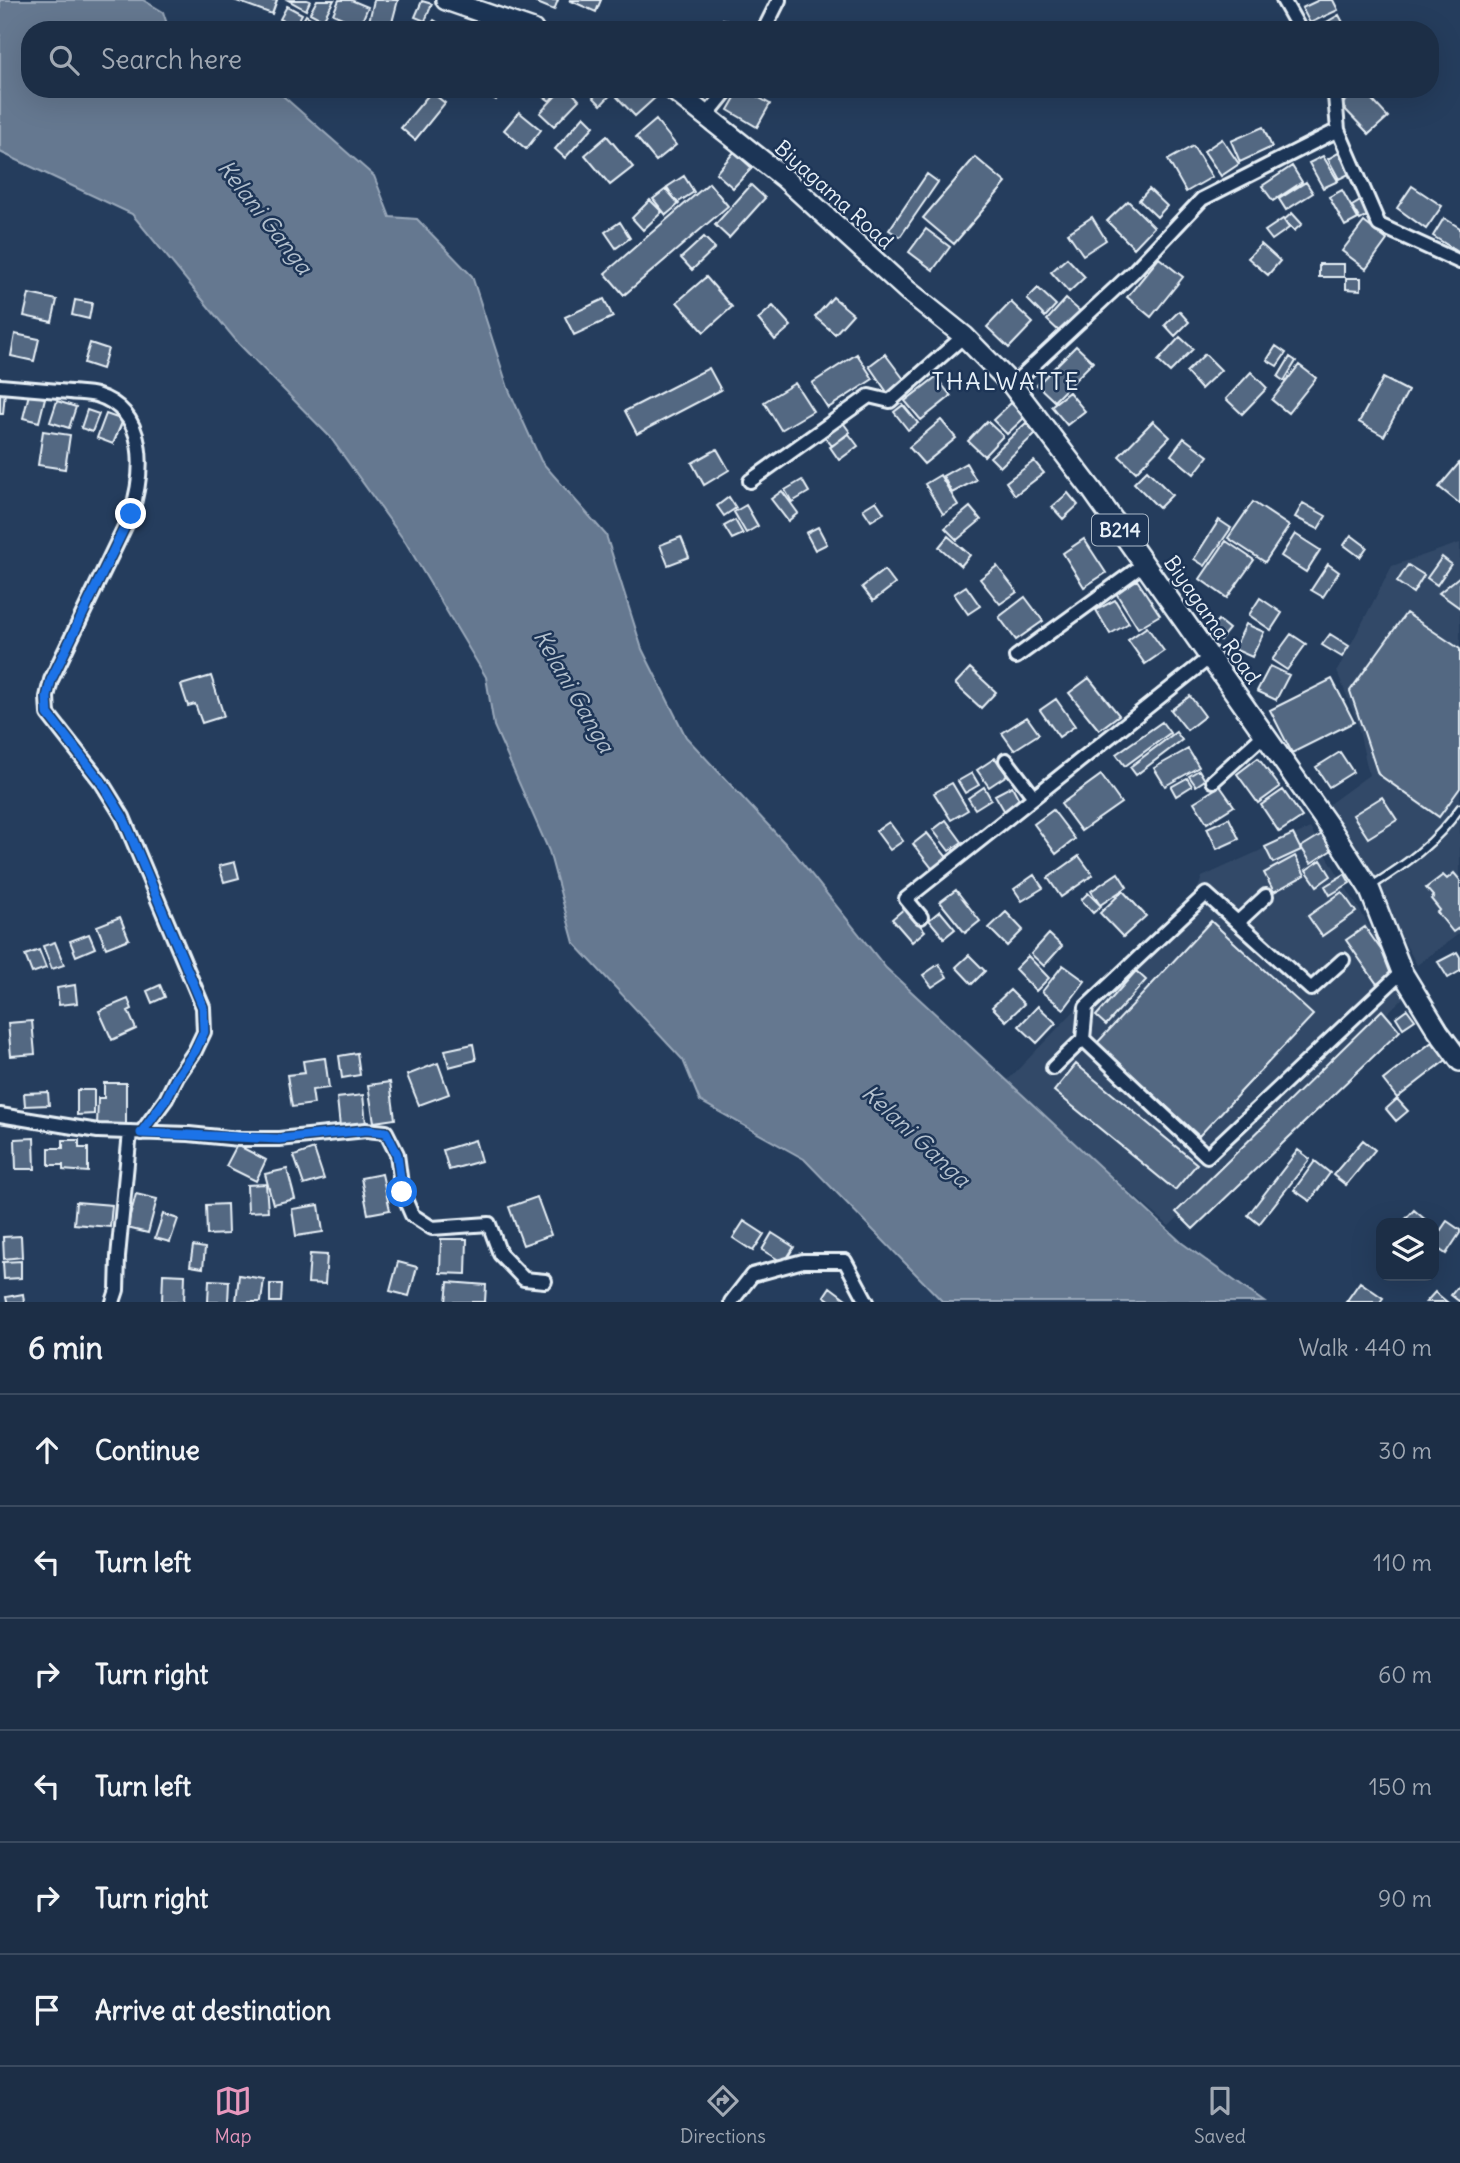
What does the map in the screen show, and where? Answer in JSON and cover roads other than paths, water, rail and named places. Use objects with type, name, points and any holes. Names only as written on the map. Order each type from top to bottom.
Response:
[{"type":"main road","points":[[446,0],[507,21]]},
{"type":"main road","name":"Biyagama Road","points":[[684,98],[783,177],[908,291],[964,336],[1012,384],[1091,490],[1331,829],[1369,888],[1402,972],[1460,1061]]},
{"type":"street","points":[[768,21],[779,0]]},
{"type":"street","points":[[1283,0],[1295,21]]},
{"type":"street","points":[[707,115],[721,98]]},
{"type":"street","points":[[1335,98],[1338,130],[1379,225],[1460,262]]},
{"type":"street","points":[[1012,384],[1134,271],[1202,199],[1338,130]]},
{"type":"street","points":[[750,481],[869,396],[890,401],[964,336]]},
{"type":"street","points":[[0,386],[97,395],[121,408],[136,430],[138,492],[131,514],[51,680],[47,697],[48,714],[102,783],[123,817],[203,1007],[204,1032],[166,1099],[136,1132],[118,1257],[117,1290],[113,1302]]},
{"type":"street","points":[[1016,657],[1144,564]]},
{"type":"street","points":[[921,917],[906,899],[1210,657]]},
{"type":"street","points":[[1213,780],[1265,734]]},
{"type":"street","points":[[1006,760],[1034,797]]},
{"type":"street","points":[[1054,1068],[1083,1039],[1086,1007],[1206,894],[1311,989],[1343,961]]},
{"type":"street","points":[[1238,922],[1266,896]]},
{"type":"street","points":[[1083,1039],[1207,1156],[1402,972]]},
{"type":"street","points":[[0,1115],[98,1131],[279,1139],[366,1130],[386,1132],[397,1154],[402,1192],[412,1215],[432,1228],[489,1224],[500,1254],[524,1279],[545,1281]]},
{"type":"street","points":[[731,1302],[752,1275],[803,1261],[845,1261],[867,1302]]},
{"type":"lane","points":[[1369,888],[1411,861],[1445,829],[1460,808]]},
{"type":"water","name":"Kelani Ganga","points":[[0,0],[143,0],[163,12],[166,21],[21,21],[21,98],[285,98],[374,176],[390,217],[417,219],[472,276],[508,388],[541,461],[606,535],[642,649],[686,737],[795,854],[886,968],[1182,1243],[1264,1302],[943,1302],[804,1159],[700,1101],[683,1060],[574,943],[549,851],[494,726],[486,677],[406,543],[330,437],[239,344],[132,214],[0,152]]},
{"type":"district","name":"THALWATTE","points":[[1006,382]]}]
